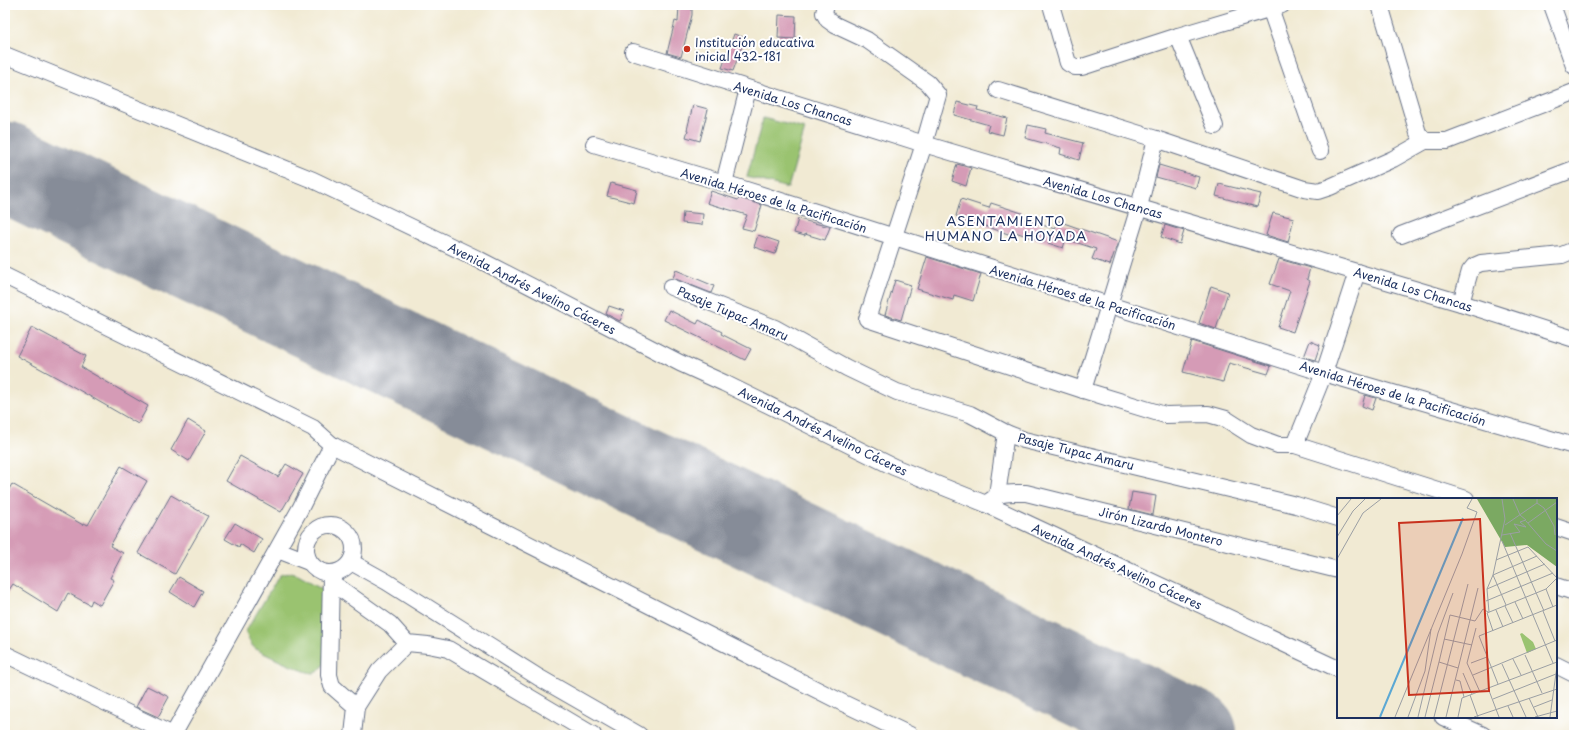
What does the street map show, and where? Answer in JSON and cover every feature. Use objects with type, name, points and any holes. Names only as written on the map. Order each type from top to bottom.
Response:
[{"type":"street","points":[[826,5],[824,13],[828,20],[834,25],[868,40],[934,89],[938,95],[924,144],[867,319],[1165,416],[1208,414],[1226,420],[1251,435],[1278,445],[1296,445],[1463,498]]},
{"type":"street","points":[[1051,5],[1068,63],[1075,67],[1082,67],[1178,36],[1276,7],[1320,151]]},
{"type":"street","points":[[1380,5],[1418,133],[1425,141]]},
{"type":"street","points":[[1556,6],[1574,66]]},
{"type":"street","points":[[1178,36],[1215,126]]},
{"type":"street","name":"Avenida Los Chancas","points":[[633,52],[924,144],[1461,303],[1574,338]]},
{"type":"street","name":"Avenida Andrés Avelino Cáceres","points":[[5,55],[313,180],[480,260],[680,363],[873,456],[992,499],[1337,669]]},
{"type":"street","points":[[724,183],[748,89]]},
{"type":"street","points":[[998,90],[1156,139],[1304,190],[1318,191],[1394,159],[1425,141],[1447,140],[1574,92]]},
{"type":"street","points":[[1083,390],[1139,207],[1156,139]]},
{"type":"street","name":"Avenida Héroes de la Pacificación","points":[[594,144],[724,183],[1324,373],[1574,446]]},
{"type":"street","points":[[1401,235],[1574,169]]},
{"type":"street","points":[[1461,303],[1470,271],[1474,266],[1481,263],[1562,255],[1574,250]]},
{"type":"street","points":[[1296,445],[1324,373],[1357,272]]},
{"type":"street","points":[[5,276],[313,428],[332,445],[910,735]]},
{"type":"street","name":"Pasaje Tupac Amaru","points":[[671,288],[775,328],[847,368],[897,392],[970,414],[1006,433],[1024,440],[1296,505],[1337,518]]},
{"type":"street","points":[[992,499],[1006,433]]},
{"type":"street","points":[[5,654],[173,735],[278,550],[332,445]]},
{"type":"street","name":"Jirón Lizardo Montero","points":[[992,499],[1004,493],[1026,493],[1043,496],[1337,570]]},
{"type":"street","points":[[300,509],[324,525]]},
{"type":"street","points":[[331,578],[346,568],[351,562],[354,554],[352,538],[347,531],[333,524],[324,525],[317,528],[311,533],[307,540],[306,555],[309,562],[318,571],[331,578],[390,624],[407,643],[448,649],[593,735]]},
{"type":"street","points":[[1557,527],[1574,533]]},
{"type":"street","points":[[278,550],[309,562]]},
{"type":"street","points":[[351,562],[387,582],[538,678],[639,735]]},
{"type":"street","points":[[331,578],[329,675],[332,686],[356,707]]},
{"type":"street","points":[[1557,586],[1574,592]]},
{"type":"street","points":[[353,735],[356,707],[379,671],[407,643]]},
{"type":"street","points":[[1557,666],[1574,674]]},
{"type":"street","points":[[1445,718],[1483,735]]},
{"type":"green space","points":[[763,118],[805,129],[788,188],[747,177]]},
{"type":"green space","points":[[290,573],[298,575],[325,590],[325,663],[314,673],[294,667],[254,648],[248,639],[246,631],[279,576]]},
{"type":"building","points":[[679,5],[692,5],[692,15],[681,57],[667,53],[675,21],[678,22]]},
{"type":"building","points":[[779,15],[796,16],[795,39],[778,38]]},
{"type":"building","points":[[734,34],[745,38],[733,71],[722,68]]},
{"type":"building","points":[[957,102],[978,107],[977,110],[1007,118],[1003,135],[987,131],[989,125],[954,115]]},
{"type":"building","points":[[693,105],[708,109],[700,141],[686,137]]},
{"type":"building","points":[[1028,125],[1046,129],[1045,133],[1083,143],[1079,160],[1060,154],[1061,148],[1025,138]]},
{"type":"building","points":[[957,164],[971,168],[966,186],[952,181]]},
{"type":"building","points":[[1159,165],[1199,177],[1196,188],[1156,177]]},
{"type":"building","points":[[611,183],[637,190],[634,203],[607,196]]},
{"type":"building","points":[[1219,184],[1261,194],[1257,207],[1216,196]]},
{"type":"building","points":[[711,191],[738,200],[739,198],[762,205],[754,231],[742,228],[747,215],[707,203]]},
{"type":"building","points":[[961,199],[989,208],[991,203],[1022,213],[1020,218],[1055,229],[1058,221],[1118,242],[1110,265],[1092,259],[1096,249],[1066,239],[1063,248],[1015,232],[1014,236],[956,216]]},
{"type":"building","points":[[683,212],[703,214],[702,225],[682,223]]},
{"type":"building","points":[[1273,213],[1294,218],[1288,242],[1266,235]]},
{"type":"building","points":[[798,219],[830,227],[825,240],[805,234],[805,236],[794,233]]},
{"type":"building","points":[[1165,225],[1184,231],[1180,244],[1161,237]]},
{"type":"building","points":[[758,235],[779,242],[775,254],[754,247]]},
{"type":"building","points":[[927,257],[981,274],[973,301],[954,295],[953,300],[917,289]]},
{"type":"building","points":[[1279,259],[1310,268],[1307,279],[1310,281],[1293,332],[1278,327],[1290,291],[1270,284]]},
{"type":"building","points":[[676,270],[714,286],[711,293],[673,278]]},
{"type":"building","points":[[895,280],[911,285],[901,320],[885,315]]},
{"type":"building","points":[[1211,286],[1228,292],[1216,329],[1199,323]]},
{"type":"building","points":[[609,306],[624,311],[620,321],[606,314]]},
{"type":"building","points":[[669,310],[697,324],[699,320],[722,332],[721,334],[751,349],[745,360],[664,320]]},
{"type":"building","points":[[32,327],[86,356],[81,367],[148,406],[138,424],[17,356]]},
{"type":"building","points":[[1192,341],[1271,366],[1268,374],[1229,363],[1223,382],[1183,372]]},
{"type":"building","points":[[1310,341],[1320,345],[1315,360],[1304,357]]},
{"type":"building","points":[[1365,395],[1376,398],[1372,410],[1362,406]]},
{"type":"building","points":[[188,420],[206,431],[189,461],[171,450]]},
{"type":"building","points":[[240,456],[278,477],[286,464],[303,474],[281,512],[226,481]]},
{"type":"building","points":[[121,466],[147,481],[110,546],[123,553],[110,578],[114,580],[100,605],[92,600],[90,605],[68,593],[58,612],[13,584],[5,596],[5,496],[12,484],[83,525],[84,523],[88,525]]},
{"type":"building","points":[[1132,492],[1156,496],[1153,515],[1129,509]]},
{"type":"building","points":[[171,495],[208,516],[175,574],[138,553]]},
{"type":"building","points":[[235,523],[262,539],[254,553],[240,544],[239,547],[225,539]]},
{"type":"building","points":[[179,577],[203,591],[194,607],[170,592]]},
{"type":"building","points":[[147,686],[169,697],[158,717],[136,707]]},
{"type":"runway","points":[[5,167],[1192,735]]},
{"type":"place","name":"Institución educativa inicial 432-181","points":[[687,49]]},
{"type":"district","name":"ASENTAMIENTO HUMANO LA HOYADA","points":[[1006,228]]}]
